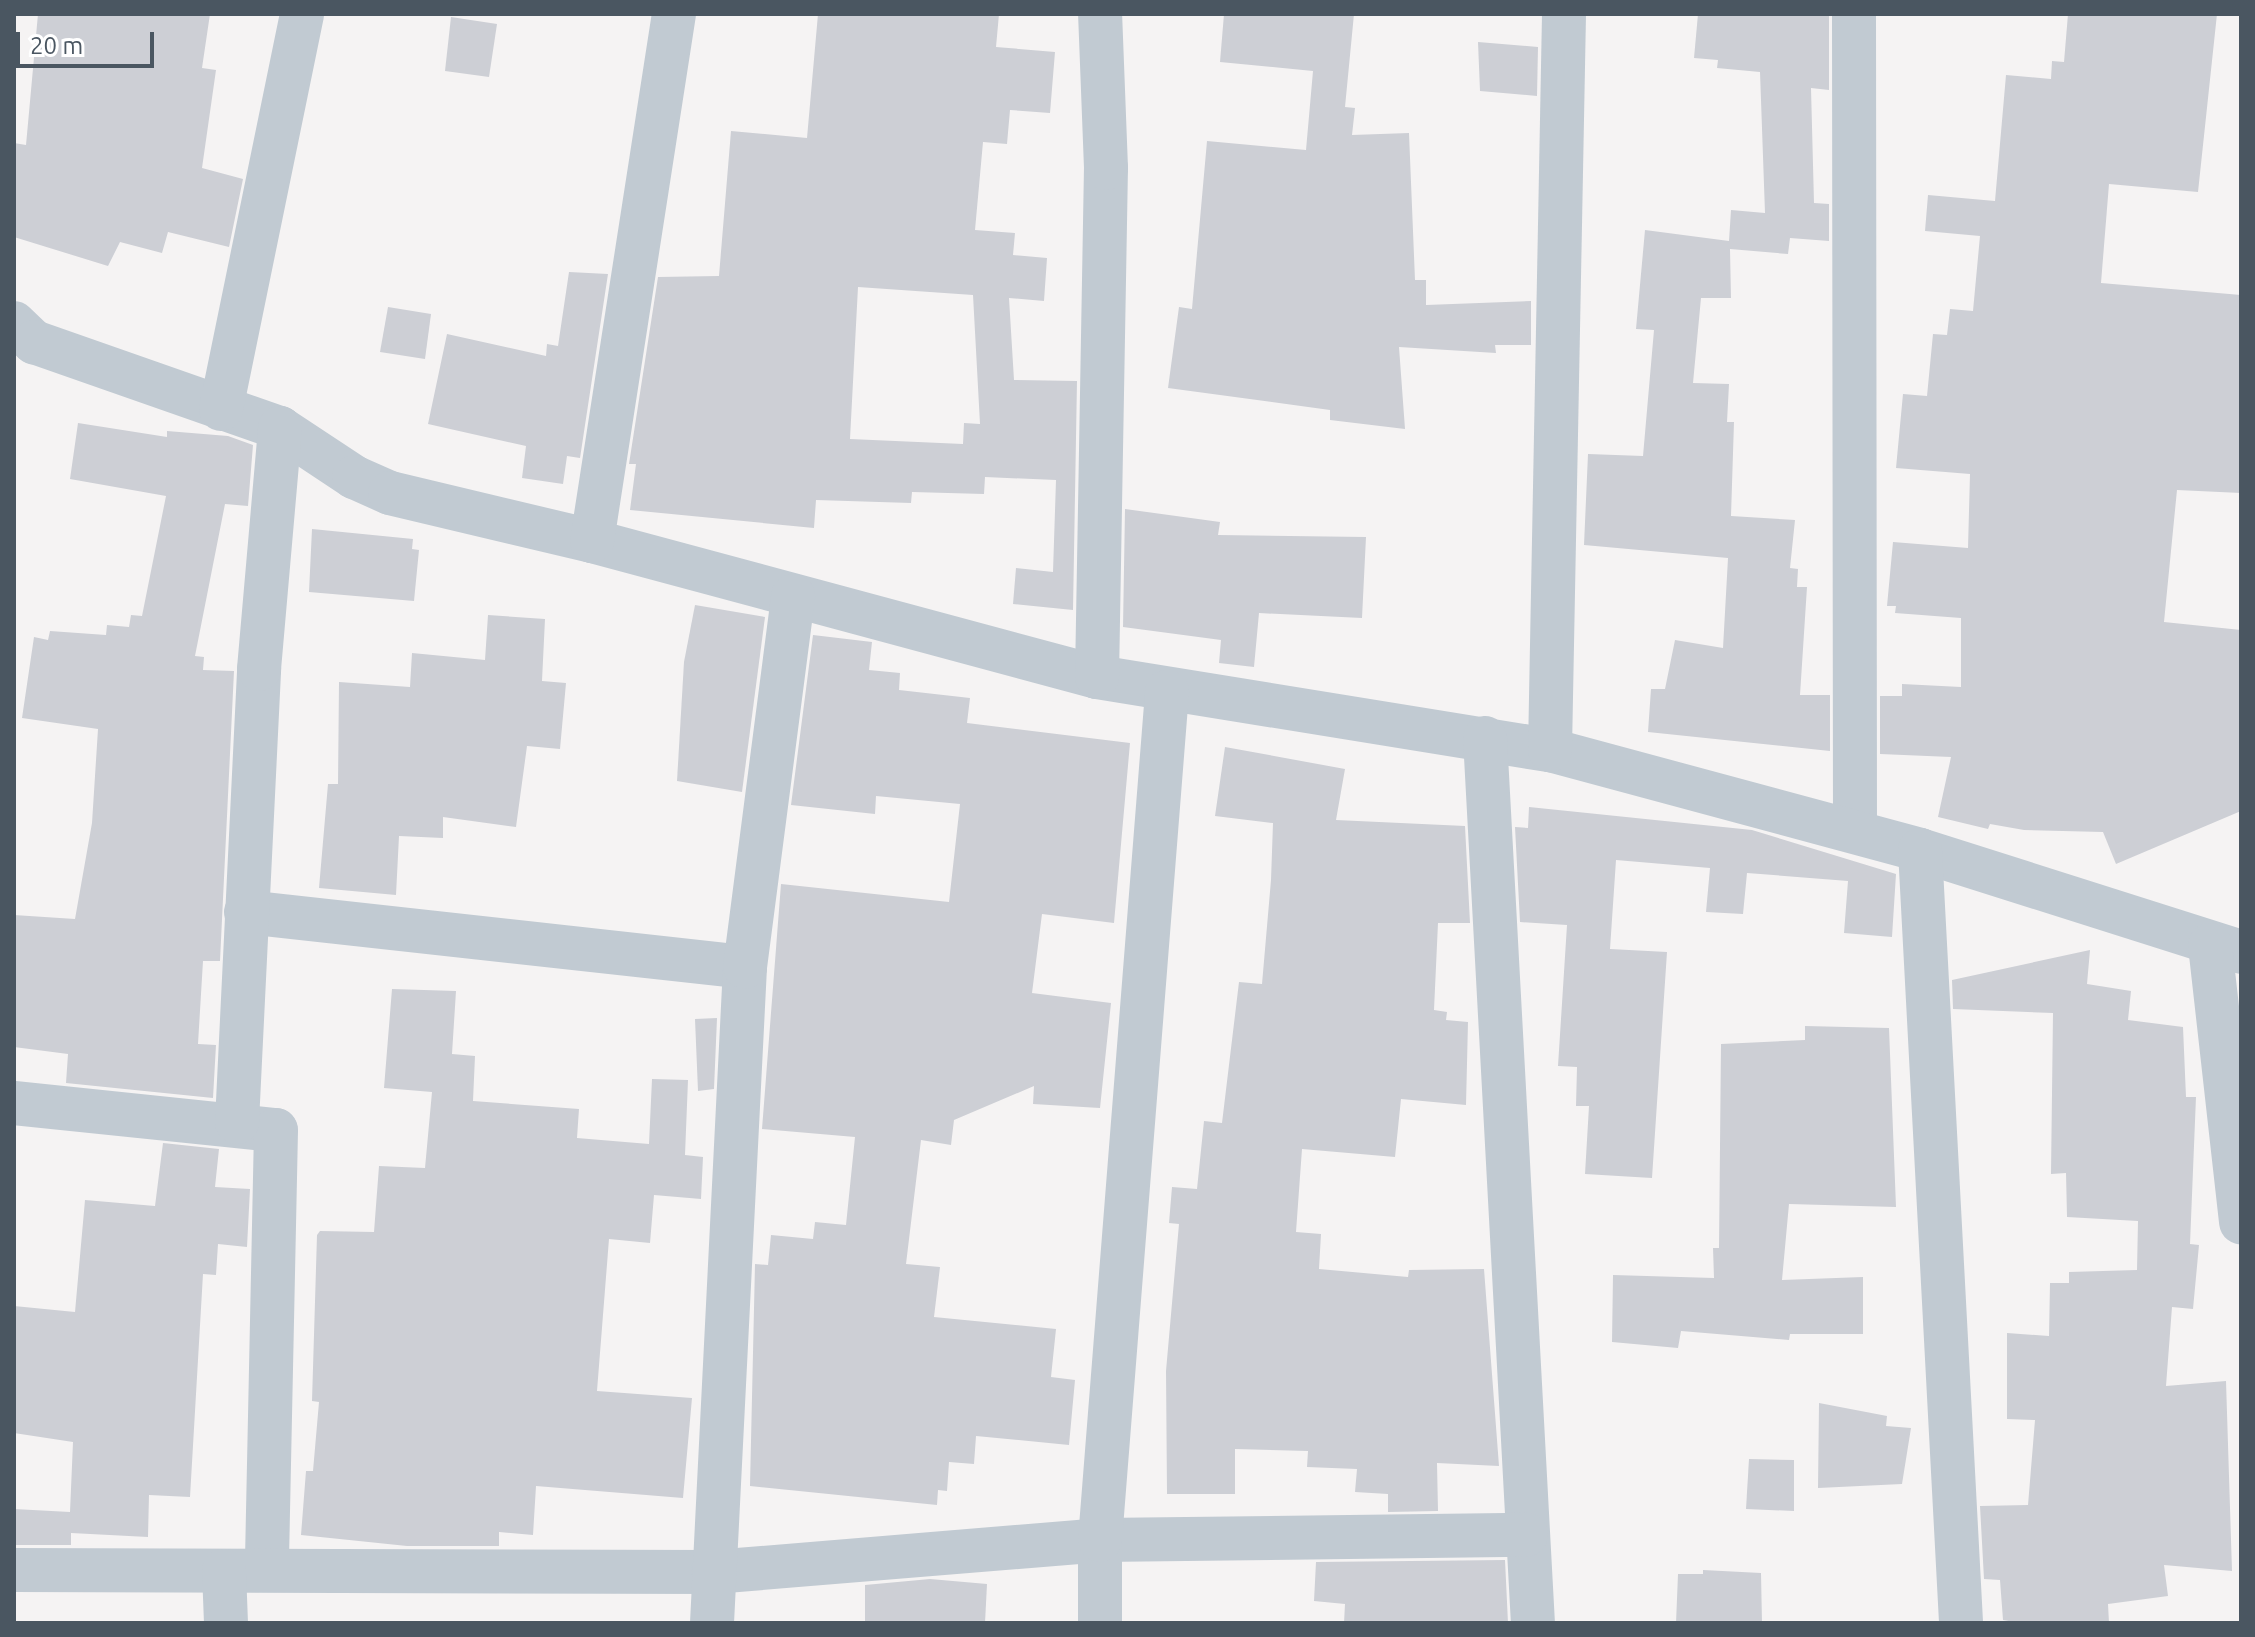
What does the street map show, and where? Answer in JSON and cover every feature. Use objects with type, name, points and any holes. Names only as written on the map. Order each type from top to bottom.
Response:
[{"type":"street","points":[[221,409],[302,14]]},
{"type":"street","points":[[592,541],[674,14]]},
{"type":"street","points":[[1097,677],[1106,168],[1100,14]]},
{"type":"street","points":[[1550,750],[1564,14]]},
{"type":"street","points":[[1854,14],[1855,831]]},
{"type":"street","points":[[14,323],[34,342],[280,428],[354,477],[390,493],[592,541],[1097,677],[1167,692],[1550,750],[1920,850],[2225,948],[2241,1222]]},
{"type":"street","points":[[237,1122],[246,912],[280,428]]},
{"type":"street","points":[[712,1623],[745,967],[793,596]]},
{"type":"street","points":[[1100,1623],[1100,1540],[1167,692]]},
{"type":"street","points":[[1485,738],[1533,1623]]},
{"type":"street","points":[[1920,850],[1961,1623]]},
{"type":"street","points":[[246,912],[745,967]]},
{"type":"street","points":[[14,1103],[266,1125],[278,1134],[267,1570]]},
{"type":"street","points":[[14,1570],[713,1572],[1100,1540],[1526,1535]]},
{"type":"street","points":[[224,1571],[226,1623]]},
{"type":"building","points":[[38,14],[210,14],[202,68],[216,70],[202,168],[243,179],[229,247],[168,232],[162,253],[120,242],[108,266],[14,237],[14,143],[26,145]]},
{"type":"building","points":[[818,14],[999,14],[996,47],[1055,52],[1050,113],[1010,110],[1007,144],[983,142],[975,230],[1015,233],[1013,255],[1047,258],[1044,301],[1009,298],[1014,380],[1077,381],[1073,610],[1013,604],[1016,568],[1053,572],[1056,480],[985,477],[984,494],[912,492],[911,503],[816,500],[814,528],[630,510],[636,464],[629,464],[658,277],[719,276],[731,131],[807,138]],"holes":[[[858,287],[973,295],[980,424],[964,423],[963,444],[850,439]]]},
{"type":"building","points":[[1224,14],[1354,14],[1345,107],[1355,108],[1352,135],[1409,133],[1415,280],[1426,280],[1426,305],[1531,301],[1531,345],[1495,345],[1496,353],[1399,347],[1405,429],[1330,420],[1330,410],[1168,388],[1179,307],[1192,309],[1207,141],[1306,150],[1313,71],[1220,62]]},
{"type":"building","points":[[1698,14],[1829,14],[1829,90],[1811,88],[1814,203],[1829,204],[1829,241],[1790,238],[1788,254],[1730,249],[1731,298],[1701,298],[1693,383],[1729,384],[1727,422],[1734,422],[1731,516],[1795,520],[1790,568],[1798,569],[1797,587],[1807,587],[1800,695],[1830,695],[1830,751],[1648,732],[1651,689],[1665,689],[1675,640],[1723,648],[1728,558],[1584,545],[1588,454],[1643,456],[1654,330],[1636,329],[1645,230],[1729,241],[1731,210],[1765,213],[1760,72],[1717,68],[1718,60],[1694,58]]},
{"type":"building","points":[[2068,14],[2217,14],[2198,192],[2109,184],[2101,283],[2241,295],[2241,493],[2177,490],[2164,622],[2241,630],[2241,811],[2116,864],[2103,832],[2024,830],[1990,824],[1988,829],[1938,817],[1951,757],[1880,754],[1880,696],[1902,696],[1902,684],[1961,687],[1961,618],[1895,613],[1896,606],[1887,606],[1893,542],[1968,548],[1970,474],[1896,468],[1903,394],[1927,396],[1933,334],[1947,335],[1950,309],[1973,311],[1980,236],[1925,231],[1928,195],[1995,201],[2006,75],[2051,79],[2052,61],[2064,62]]},
{"type":"building","points":[[451,17],[497,24],[489,77],[445,71]]},
{"type":"building","points":[[1478,42],[1538,47],[1537,96],[1480,91]]},
{"type":"building","points":[[569,272],[608,274],[580,458],[567,456],[563,484],[522,478],[526,446],[428,424],[447,334],[546,356],[547,344],[558,346]]},
{"type":"building","points":[[388,307],[431,314],[425,359],[380,352]]},
{"type":"building","points":[[78,423],[167,437],[167,431],[228,436],[253,445],[248,506],[225,504],[195,656],[204,657],[203,670],[234,671],[220,961],[203,961],[198,1044],[216,1045],[213,1098],[66,1083],[68,1054],[14,1047],[14,915],[75,919],[92,823],[98,729],[22,718],[34,637],[48,640],[50,631],[106,635],[107,625],[129,627],[131,615],[142,616],[166,496],[70,479]]},
{"type":"building","points":[[1125,509],[1220,522],[1218,535],[1366,537],[1362,618],[1259,613],[1254,667],[1219,663],[1221,640],[1123,627]]},
{"type":"building","points":[[312,529],[413,539],[412,549],[419,550],[414,601],[309,592]]},
{"type":"building","points":[[695,605],[765,617],[742,792],[677,781],[684,662]]},
{"type":"building","points":[[488,615],[545,619],[542,681],[566,683],[560,749],[527,746],[516,827],[443,817],[443,838],[399,836],[396,895],[319,888],[328,784],[338,784],[339,682],[410,687],[412,653],[485,660]]},
{"type":"building","points":[[813,635],[872,642],[869,670],[900,673],[899,690],[970,698],[967,723],[1130,743],[1114,923],[1042,914],[1032,993],[1111,1003],[1100,1108],[1033,1104],[1034,1086],[954,1120],[951,1145],[921,1140],[906,1264],[940,1267],[934,1317],[1056,1329],[1051,1377],[1075,1380],[1069,1445],[976,1436],[974,1464],[949,1462],[947,1491],[938,1490],[937,1505],[750,1486],[755,1264],[768,1265],[771,1235],[813,1239],[815,1222],[846,1225],[855,1137],[762,1129],[781,884],[949,902],[960,804],[876,796],[875,814],[791,805]]},
{"type":"building","points":[[1225,747],[1345,769],[1336,820],[1465,826],[1470,923],[1438,923],[1434,1010],[1447,1012],[1446,1020],[1468,1022],[1466,1105],[1401,1099],[1395,1157],[1302,1149],[1296,1232],[1321,1234],[1319,1269],[1408,1277],[1409,1270],[1484,1269],[1499,1466],[1437,1463],[1438,1511],[1388,1512],[1388,1494],[1355,1492],[1357,1469],[1307,1467],[1308,1451],[1235,1449],[1235,1494],[1167,1494],[1166,1371],[1179,1224],[1169,1223],[1172,1187],[1197,1189],[1204,1121],[1222,1123],[1239,982],[1262,984],[1271,880],[1273,823],[1215,816]]},
{"type":"building","points":[[1529,807],[1752,830],[1896,874],[1892,937],[1844,933],[1848,881],[1747,873],[1743,914],[1706,912],[1710,868],[1616,860],[1610,949],[1667,952],[1652,1178],[1585,1174],[1589,1106],[1576,1106],[1577,1067],[1558,1066],[1567,925],[1520,922],[1515,827],[1528,828]]},
{"type":"building","points":[[2090,950],[2087,984],[2131,991],[2128,1020],[2183,1027],[2186,1097],[2196,1097],[2190,1244],[2199,1245],[2193,1309],[2172,1307],[2166,1386],[2226,1381],[2232,1571],[2164,1565],[2168,1596],[2108,1604],[2109,1623],[2020,1623],[2003,1620],[2000,1580],[1984,1579],[1980,1506],[2028,1505],[2035,1420],[2007,1419],[2007,1333],[2049,1336],[2050,1283],[2069,1283],[2069,1272],[2137,1270],[2138,1221],[2067,1217],[2066,1173],[2051,1174],[2053,1013],[1953,1009],[1952,980]]},
{"type":"building","points":[[392,989],[456,991],[452,1054],[475,1056],[473,1101],[579,1109],[577,1138],[649,1144],[652,1079],[688,1080],[685,1155],[703,1157],[701,1199],[654,1195],[650,1243],[609,1239],[597,1391],[692,1398],[683,1498],[536,1486],[533,1535],[499,1532],[499,1546],[407,1546],[301,1535],[306,1471],[313,1471],[319,1402],[312,1401],[317,1235],[320,1231],[374,1232],[379,1166],[425,1168],[432,1092],[384,1088]]},
{"type":"building","points":[[717,1018],[714,1089],[698,1091],[695,1019]]},
{"type":"building","points":[[1805,1026],[1889,1028],[1896,1207],[1789,1204],[1782,1280],[1863,1277],[1863,1334],[1790,1334],[1789,1340],[1681,1331],[1678,1348],[1612,1342],[1613,1275],[1714,1278],[1713,1248],[1719,1248],[1721,1044],[1805,1040]]},
{"type":"building","points":[[163,1143],[219,1149],[215,1187],[250,1189],[247,1247],[218,1244],[216,1275],[203,1274],[190,1497],[149,1495],[148,1537],[71,1533],[71,1545],[14,1545],[14,1509],[70,1512],[73,1442],[14,1433],[14,1306],[75,1312],[85,1200],[155,1206]]},
{"type":"building","points":[[1819,1403],[1887,1416],[1886,1426],[1911,1428],[1902,1484],[1818,1488]]},
{"type":"building","points":[[1749,1459],[1794,1460],[1794,1511],[1746,1509]]},
{"type":"building","points":[[1505,1560],[1508,1623],[1344,1623],[1345,1604],[1314,1601],[1316,1562]]},
{"type":"building","points":[[1703,1570],[1761,1573],[1762,1623],[1676,1623],[1678,1574],[1703,1574]]},
{"type":"building","points":[[930,1579],[987,1584],[985,1623],[865,1623],[865,1585]]}]
